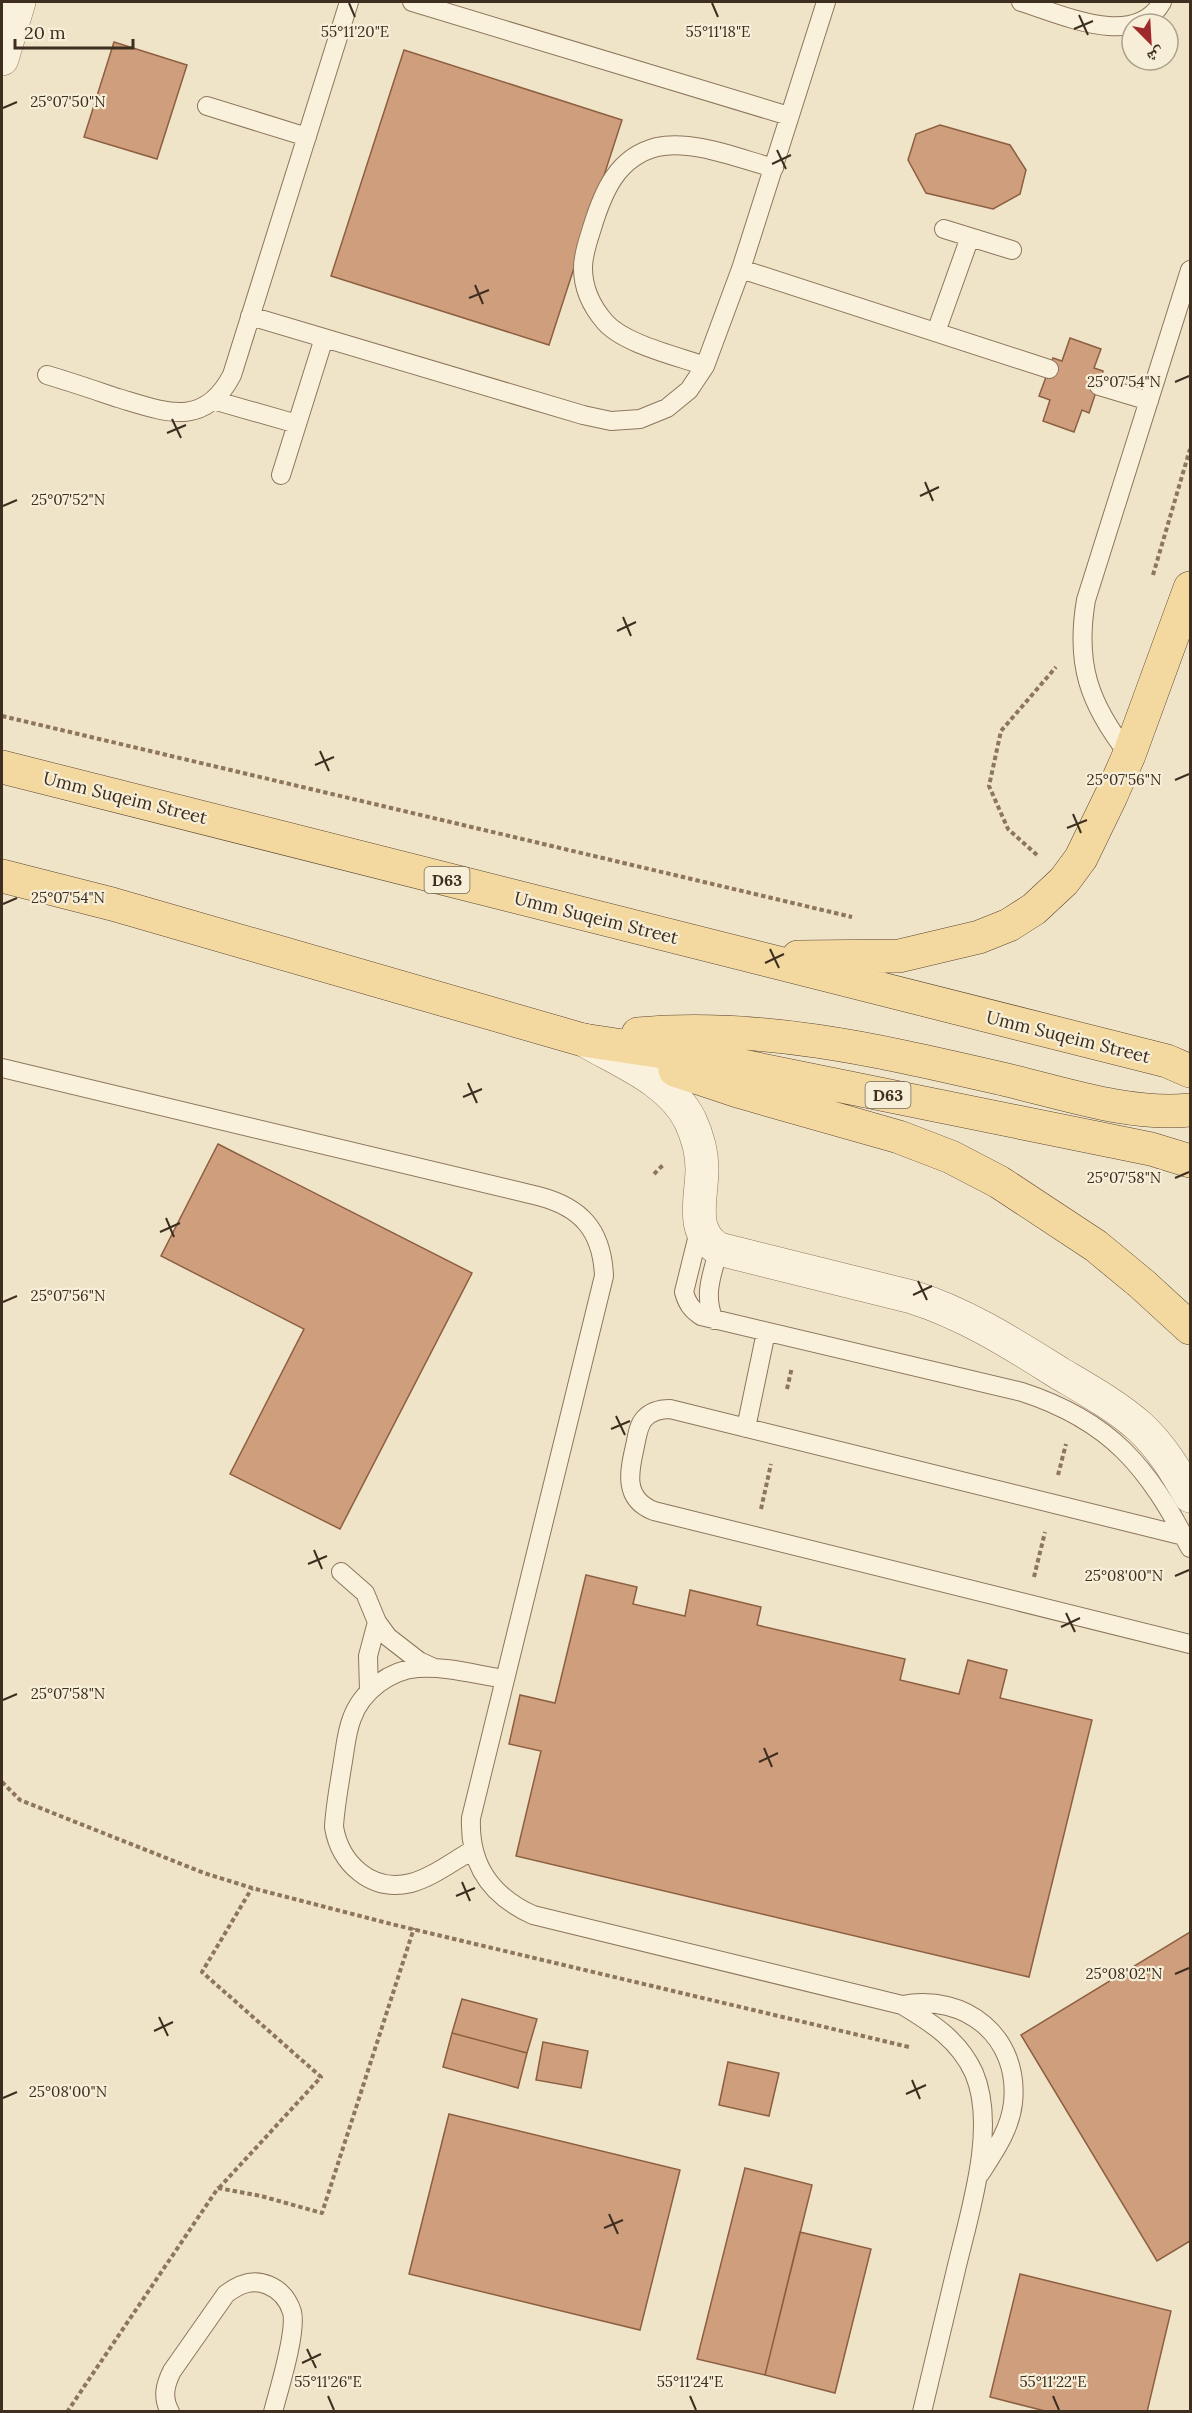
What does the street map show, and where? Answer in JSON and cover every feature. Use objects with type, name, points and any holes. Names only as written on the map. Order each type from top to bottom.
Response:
[{"type":"main road","points":[[745,956],[899,956],[979,938],[1009,925],[1034,909],[1064,881],[1077,865],[1095,832],[1129,755],[1191,588]]},
{"type":"main road","name":"Umm Suqeim Street","points":[[2,767],[1167,1061],[1191,1071]]},
{"type":"main road","name":"D63","points":[[2,876],[112,904],[582,1040],[721,1061],[1152,1149],[1191,1161]]},
{"type":"main road","points":[[582,1040],[668,1032],[768,1034],[890,1053],[1114,1105],[1157,1111],[1191,1110]]},
{"type":"main road","points":[[582,1040],[741,1092],[899,1137],[951,1157],[999,1182],[1096,1246],[1143,1284],[1191,1328]]},
{"type":"street","points":[[2,59],[20,2]]},
{"type":"street","points":[[582,1040],[656,1082],[669,1093],[690,1119],[700,1151],[710,1238],[912,1297],[943,1307],[980,1324],[1117,1409],[1158,1447],[1175,1469],[1191,1496]]},
{"type":"lane","points":[[47,375],[174,413],[199,409],[225,389],[232,375],[349,2]]},
{"type":"lane","points":[[412,2],[789,116]]},
{"type":"lane","points":[[250,316],[611,422],[640,419],[667,408],[689,390],[705,366],[741,268],[826,2]]},
{"type":"lane","points":[[1021,2],[1096,25],[1118,28],[1141,22],[1159,8],[1162,2]]},
{"type":"lane","points":[[207,106],[307,137]]},
{"type":"lane","points":[[705,366],[622,337],[606,324],[594,308],[586,289],[583,268],[586,247],[599,203],[608,184],[621,167],[637,155],[657,147],[677,144],[698,147],[774,168]]},
{"type":"lane","points":[[944,229],[1012,250]]},
{"type":"lane","points":[[936,332],[970,237]]},
{"type":"lane","points":[[741,268],[1049,369]]},
{"type":"lane","points":[[1129,755],[1107,727],[1093,698],[1085,668],[1082,637],[1086,600],[1191,270]]},
{"type":"lane","points":[[281,475],[324,338]]},
{"type":"lane","points":[[1099,386],[1149,401]]},
{"type":"lane","points":[[213,400],[297,424]]},
{"type":"lane","points":[[2,1068],[558,1201],[575,1211],[590,1226],[603,1258],[602,1284],[471,1818],[473,1850],[484,1875],[502,1896],[516,1907],[533,1915],[902,2005],[933,2023],[963,2054],[974,2073],[983,2116],[978,2177],[922,2412]]},
{"type":"lane","points":[[710,1238],[684,1292],[686,1302],[701,1317],[1048,1400],[1073,1412],[1110,1437],[1135,1460],[1166,1502],[1187,1542]]},
{"type":"lane","points":[[710,1238],[707,1292],[714,1320]]},
{"type":"lane","points":[[746,1428],[766,1332]]},
{"type":"lane","points":[[1187,1542],[746,1428],[663,1409],[649,1415],[640,1426],[629,1478],[632,1492],[641,1503],[654,1511],[1191,1644]]},
{"type":"lane","points":[[341,1572],[365,1593],[377,1622],[388,1637],[418,1661],[436,1668]]},
{"type":"lane","points":[[369,1691],[368,1656],[377,1622]]},
{"type":"lane","points":[[473,1850],[423,1879],[409,1883],[378,1883],[352,1867],[336,1842],[334,1827],[352,1717],[369,1691],[400,1672],[418,1668],[436,1668],[505,1679]]},
{"type":"lane","points":[[902,2005],[937,2002],[970,2014],[985,2025],[997,2039],[1008,2059],[1013,2082],[1013,2105],[1006,2128],[978,2177]]},
{"type":"lane","points":[[170,2412],[165,2393],[172,2371],[226,2294],[237,2286],[251,2282],[265,2283],[278,2290],[287,2300],[292,2313],[292,2328],[273,2412]]},
{"type":"path","points":[[1040,858],[1008,828],[988,786],[1001,732],[1082,637]]},
{"type":"path","points":[[2,716],[796,906],[854,917]]},
{"type":"path","points":[[2,1782],[20,1800],[204,1873],[252,1888],[917,2049]]},
{"type":"path","points":[[67,2412],[218,2188],[321,2077],[201,1972],[252,1888]]},
{"type":"path","points":[[218,2188],[261,2196],[322,2213],[414,1929]]},
{"type":"building","points":[[114,42],[187,65],[157,159],[84,137]]},
{"type":"building","points":[[404,50],[622,120],[549,345],[331,276]]},
{"type":"building","points":[[940,125],[1010,145],[1026,170],[1020,194],[993,209],[926,193],[908,160],[916,134]]},
{"type":"building","points":[[1070,338],[1101,349],[1094,368],[1103,371],[1089,413],[1082,410],[1074,432],[1043,421],[1050,400],[1039,396],[1053,358],[1062,361]]},
{"type":"building","points":[[218,1144],[472,1273],[340,1529],[230,1474],[304,1329],[161,1256]]},
{"type":"building","points":[[586,1575],[637,1587],[633,1604],[685,1616],[690,1590],[761,1607],[757,1625],[905,1659],[900,1680],[959,1694],[968,1660],[1007,1670],[1000,1698],[1092,1720],[1029,1977],[516,1856],[541,1751],[509,1744],[520,1695],[555,1703]]},
{"type":"building","points":[[1190,1932],[1190,2241],[1157,2261],[1021,2035]]},
{"type":"building","points":[[462,1999],[537,2019],[527,2053],[452,2033]]},
{"type":"building","points":[[452,2033],[527,2053],[518,2088],[443,2067]]},
{"type":"building","points":[[543,2042],[588,2051],[581,2088],[536,2080]]},
{"type":"building","points":[[728,2062],[779,2073],[769,2116],[719,2105]]},
{"type":"building","points":[[449,2114],[680,2170],[640,2330],[409,2274]]},
{"type":"building","points":[[745,2168],[812,2185],[765,2375],[697,2359]]},
{"type":"building","points":[[800,2232],[871,2249],[835,2393],[765,2375]]},
{"type":"building","points":[[1020,2274],[1171,2311],[1147,2412],[1049,2412],[990,2397]]}]
